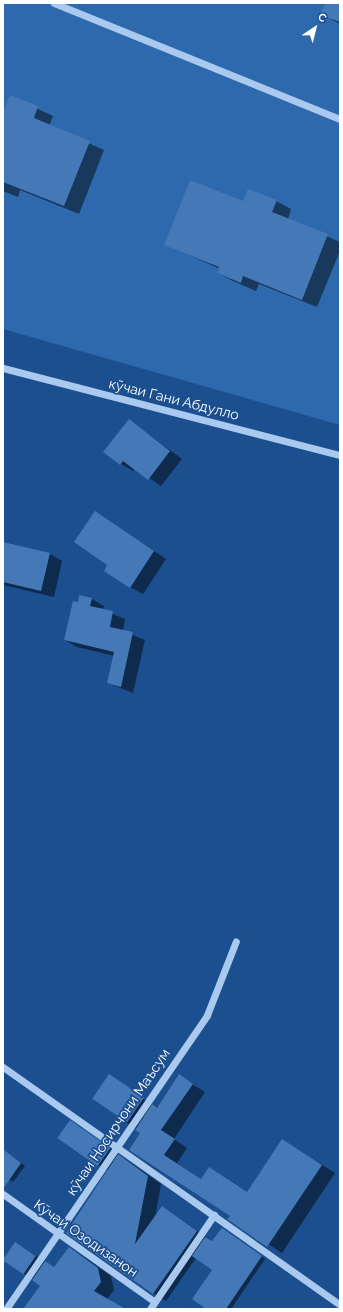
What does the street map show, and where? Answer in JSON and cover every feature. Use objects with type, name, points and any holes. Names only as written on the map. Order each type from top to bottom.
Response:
[{"type":"street","points":[[54,3],[340,118]]},
{"type":"street","name":"кӯчаи Гани Абдулло","points":[[3,368],[340,455]]},
{"type":"street","name":"кӯчаи Носирчони Маъсум","points":[[6,1309],[207,1015],[236,941]]},
{"type":"street","points":[[3,1067],[340,1305]]},
{"type":"street","name":"Кӯчаи Озодизанон","points":[[3,1194],[155,1302]]},
{"type":"street","points":[[150,1309],[214,1215]]},
{"type":"shaded area","points":[[3,3],[340,3],[340,425],[3,329]]},
{"type":"building","points":[[325,3],[340,3],[340,22],[320,15]]},
{"type":"building","points":[[10,95],[38,106],[34,118],[90,141],[64,206],[3,182],[3,112]]},
{"type":"building","points":[[190,180],[243,201],[248,189],[277,200],[272,212],[328,234],[302,300],[243,276],[241,283],[217,273],[219,267],[164,245]]},
{"type":"building","points":[[129,419],[170,451],[148,480],[123,461],[120,465],[103,452]]},
{"type":"building","points":[[95,511],[154,551],[130,588],[104,571],[107,565],[74,542]]},
{"type":"building","points":[[3,542],[50,553],[41,591],[3,582]]},
{"type":"building","points":[[79,595],[92,598],[90,606],[113,611],[110,627],[133,632],[121,687],[107,683],[114,652],[64,640],[73,601],[78,602]]},
{"type":"building","points":[[109,1074],[144,1097],[127,1122],[92,1099]]},
{"type":"building","points":[[179,1074],[193,1084],[161,1130],[175,1139],[164,1155],[201,1179],[209,1167],[247,1192],[282,1139],[322,1165],[267,1247],[227,1219],[230,1216],[129,1150],[140,1133],[135,1130],[152,1104],[157,1108]]},
{"type":"building","points":[[70,1120],[110,1148],[98,1166],[57,1138]]},
{"type":"building","points":[[3,1149],[21,1163],[3,1189]]},
{"type":"building","points":[[118,1154],[148,1176],[135,1244],[162,1206],[197,1231],[153,1294],[66,1233]]},
{"type":"building","points":[[222,1228],[262,1256],[226,1309],[206,1309],[192,1299],[212,1270],[192,1256],[205,1237],[212,1241]]},
{"type":"building","points":[[15,1242],[36,1256],[23,1274],[3,1260]]},
{"type":"building","points":[[69,1247],[98,1268],[101,1282],[94,1291],[126,1309],[23,1309],[40,1286],[32,1280],[45,1261],[54,1267]]}]
